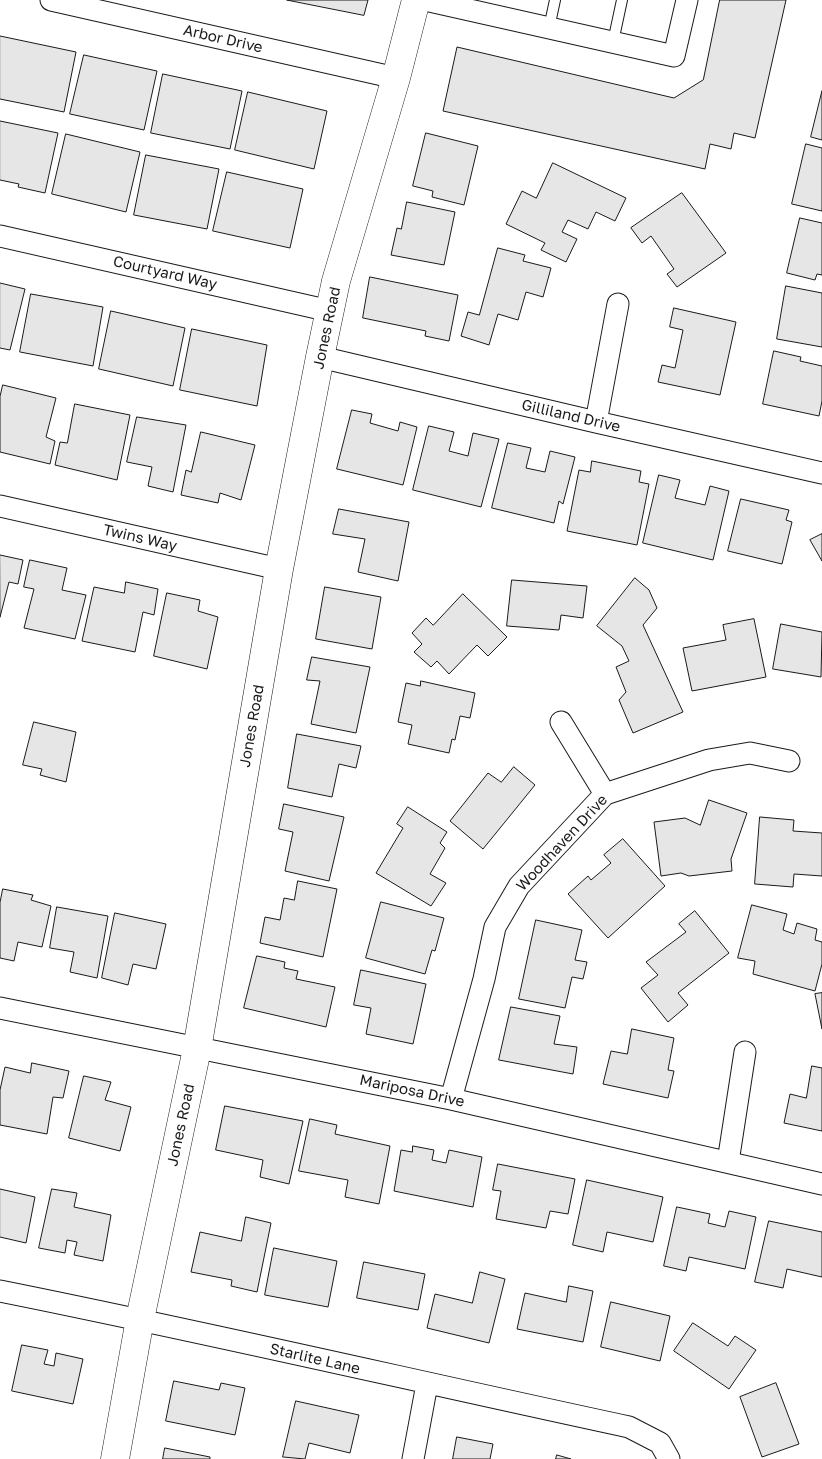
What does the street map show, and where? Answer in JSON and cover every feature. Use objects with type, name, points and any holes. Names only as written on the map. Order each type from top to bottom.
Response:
[{"type":"street","name":"Arbor Drive","points":[[51,0],[396,78]]},
{"type":"street","name":"Jones Road","points":[[116,1459],[140,1319],[197,1048],[279,569],[320,357],[339,272],[396,78],[416,0]]},
{"type":"street","points":[[426,0],[477,6],[549,28],[674,56],[687,0]]},
{"type":"street","name":"Courtyard Way","points":[[0,236],[330,310]]},
{"type":"street","points":[[596,422],[618,304]]},
{"type":"street","name":"Gilliland Drive","points":[[320,357],[822,473]]},
{"type":"street","name":"Twins Way","points":[[0,506],[279,569]]},
{"type":"street","points":[[561,722],[605,794]]},
{"type":"street","name":"Woodhaven Drive","points":[[450,1099],[484,979],[495,926],[519,886],[605,794],[709,760],[750,753],[788,761]]},
{"type":"street","name":"Mariposa Drive","points":[[0,1008],[450,1099],[822,1184]]},
{"type":"street","points":[[728,1162],[745,1052]]},
{"type":"street","name":"Starlite Lane","points":[[0,1290],[629,1427],[660,1443],[669,1459]]},
{"type":"street","points":[[412,1459],[427,1384]]},
{"type":"lane","points":[[549,28],[555,0]]},
{"type":"lane","points":[[613,42],[622,0]]},
{"type":"building","points":[[287,0],[368,0],[364,15]]},
{"type":"building","points":[[720,0],[786,0],[755,138],[734,133],[731,149],[710,144],[705,169],[443,111],[457,47],[674,98],[703,80]]},
{"type":"building","points":[[0,36],[76,52],[64,112],[0,99]]},
{"type":"building","points":[[84,55],[157,71],[144,130],[70,114]]},
{"type":"building","points":[[163,74],[242,91],[230,149],[151,133]]},
{"type":"building","points":[[822,91],[822,140],[811,137]]},
{"type":"building","points":[[248,92],[327,111],[314,169],[235,150]]},
{"type":"building","points":[[0,121],[58,133],[45,193],[18,187],[19,184],[0,180]]},
{"type":"building","points":[[426,133],[478,146],[464,205],[432,197],[433,191],[413,186]]},
{"type":"building","points":[[66,134],[140,152],[126,212],[52,194]]},
{"type":"building","points":[[806,144],[822,148],[822,211],[792,204]]},
{"type":"building","points":[[146,155],[219,169],[207,229],[134,215]]},
{"type":"building","points":[[553,163],[626,198],[615,221],[596,212],[588,229],[568,220],[562,232],[577,239],[566,262],[541,250],[545,243],[506,224],[522,191],[536,198]]},
{"type":"building","points":[[227,172],[303,189],[290,248],[213,231]]},
{"type":"building","points":[[682,193],[726,253],[677,287],[667,274],[674,269],[651,236],[642,243],[631,228]]},
{"type":"building","points":[[407,202],[455,212],[444,265],[391,255],[397,228],[401,229]]},
{"type":"building","points":[[800,218],[822,223],[822,275],[817,274],[815,280],[787,273]]},
{"type":"building","points":[[498,248],[525,255],[523,261],[551,268],[543,297],[526,292],[518,320],[498,314],[489,345],[461,336],[468,312],[479,315]]},
{"type":"building","points":[[370,277],[458,295],[449,341],[425,336],[426,331],[363,318]]},
{"type":"building","points":[[0,283],[25,289],[10,350],[0,348]]},
{"type":"building","points":[[786,286],[822,293],[822,347],[777,339]]},
{"type":"building","points":[[31,294],[103,307],[93,366],[20,352]]},
{"type":"building","points":[[674,308],[736,322],[720,395],[658,382],[662,365],[675,368],[683,330],[670,327]]},
{"type":"building","points":[[111,311],[185,328],[173,386],[99,369]]},
{"type":"building","points":[[192,329],[267,345],[257,406],[180,390]]},
{"type":"building","points":[[774,351],[801,357],[800,361],[822,366],[822,401],[819,416],[763,404]]},
{"type":"building","points":[[3,385],[56,398],[46,437],[55,441],[50,464],[0,452],[0,397]]},
{"type":"building","points":[[75,404],[130,415],[117,480],[55,465],[60,442],[67,443]]},
{"type":"building","points":[[352,410],[372,414],[370,423],[398,431],[400,422],[417,427],[403,485],[337,469]]},
{"type":"building","points":[[137,417],[186,425],[173,492],[148,486],[152,467],[127,462]]},
{"type":"building","points":[[429,426],[454,432],[449,451],[468,456],[473,433],[499,439],[481,507],[413,490]]},
{"type":"building","points":[[201,432],[255,445],[241,500],[220,493],[218,503],[181,495],[186,470],[191,472]]},
{"type":"building","points":[[508,443],[531,448],[526,468],[545,472],[550,451],[575,457],[563,504],[559,501],[554,523],[492,508]]},
{"type":"building","points":[[592,461],[641,471],[639,482],[649,484],[637,545],[567,531],[579,470],[590,472]]},
{"type":"building","points":[[659,475],[680,480],[675,498],[705,505],[710,486],[729,491],[713,560],[643,543]]},
{"type":"building","points":[[741,499],[789,510],[786,520],[792,522],[782,564],[728,551]]},
{"type":"building","points":[[339,509],[409,522],[398,581],[358,572],[365,539],[333,534]]},
{"type":"building","points":[[822,534],[822,561],[810,540]]},
{"type":"building","points":[[0,555],[23,560],[18,584],[9,582],[0,617]]},
{"type":"building","points":[[30,560],[67,568],[62,590],[86,595],[75,639],[24,628],[34,589],[24,587]]},
{"type":"building","points":[[635,578],[649,590],[657,608],[643,625],[683,712],[633,733],[619,700],[626,692],[616,667],[629,661],[622,646],[597,626]]},
{"type":"building","points":[[512,580],[587,586],[583,618],[561,615],[559,630],[507,626]]},
{"type":"building","points":[[126,582],[158,589],[154,615],[143,612],[135,652],[82,641],[94,587],[124,593]]},
{"type":"building","points":[[325,587],[381,597],[372,649],[316,639]]},
{"type":"building","points":[[167,593],[200,600],[198,611],[218,617],[207,669],[154,656]]},
{"type":"building","points":[[463,594],[507,637],[488,656],[477,645],[449,674],[437,661],[431,667],[414,652],[422,644],[412,633],[426,618],[433,625]]},
{"type":"building","points":[[754,619],[766,677],[692,691],[683,648],[726,640],[723,625]]},
{"type":"building","points":[[781,624],[822,632],[821,677],[773,669]]},
{"type":"building","points":[[312,657],[370,667],[356,733],[311,724],[320,681],[307,680]]},
{"type":"building","points":[[421,681],[475,693],[470,718],[460,716],[455,740],[452,739],[449,753],[408,744],[412,725],[398,722],[406,683],[420,686]]},
{"type":"building","points":[[34,722],[76,732],[66,782],[40,775],[42,769],[23,765]]},
{"type":"building","points":[[297,734],[361,746],[356,768],[339,764],[332,797],[288,788]]},
{"type":"building","points":[[514,767],[535,785],[483,849],[450,821],[488,773],[501,782]]},
{"type":"building","points":[[709,800],[747,813],[731,859],[732,871],[689,876],[681,873],[661,876],[654,822],[685,818],[700,825]]},
{"type":"building","points":[[284,804],[344,817],[329,881],[285,871],[293,832],[279,829]]},
{"type":"building","points":[[408,807],[447,832],[440,843],[445,848],[430,874],[446,883],[431,906],[376,873],[403,828],[397,824]]},
{"type":"building","points":[[760,817],[794,820],[793,831],[822,833],[822,876],[794,874],[793,887],[755,884]]},
{"type":"building","points":[[623,839],[665,886],[608,938],[568,894],[588,876],[591,880],[611,863],[604,855]]},
{"type":"building","points":[[298,881],[337,889],[323,957],[260,943],[265,917],[280,920],[284,898],[294,900]]},
{"type":"building","points":[[3,889],[33,895],[31,900],[51,906],[42,947],[18,942],[14,961],[0,958],[0,903]]},
{"type":"building","points":[[381,902],[444,918],[435,951],[432,950],[425,974],[366,958]]},
{"type":"building","points":[[752,905],[787,914],[783,930],[794,934],[797,923],[817,929],[815,940],[822,942],[822,964],[815,991],[753,974],[755,961],[738,958]]},
{"type":"building","points":[[57,907],[108,916],[97,978],[70,972],[74,952],[50,948]]},
{"type":"building","points":[[695,911],[729,953],[678,993],[688,1005],[668,1022],[641,988],[658,975],[646,962],[686,932],[679,924]]},
{"type":"building","points":[[115,913],[166,924],[156,969],[133,964],[128,985],[102,978]]},
{"type":"building","points":[[536,920],[582,930],[575,960],[587,962],[583,979],[572,977],[565,1008],[519,999]]},
{"type":"building","points":[[257,956],[285,962],[284,968],[298,971],[296,979],[335,987],[326,1027],[244,1008]]},
{"type":"building","points":[[361,970],[426,984],[413,1044],[366,1034],[371,1008],[354,1005]]},
{"type":"building","points":[[822,993],[822,1029],[815,994]]},
{"type":"building","points":[[511,1007],[560,1016],[554,1044],[577,1047],[573,1074],[499,1060]]},
{"type":"building","points":[[632,1029],[674,1038],[668,1070],[674,1071],[668,1098],[603,1084],[611,1051],[627,1054]]},
{"type":"building","points":[[32,1063],[69,1071],[63,1098],[53,1097],[47,1134],[0,1125],[0,1090],[5,1067],[30,1073]]},
{"type":"building","points":[[812,1066],[822,1068],[822,1131],[784,1123],[790,1094],[806,1098]]},
{"type":"building","points":[[84,1076],[111,1082],[105,1100],[131,1107],[120,1151],[69,1138]]},
{"type":"building","points":[[225,1106],[303,1121],[289,1184],[260,1177],[263,1160],[216,1150]]},
{"type":"building","points":[[310,1119],[337,1125],[335,1134],[390,1146],[379,1204],[345,1197],[348,1180],[299,1171]]},
{"type":"building","points":[[413,1146],[434,1150],[432,1160],[446,1163],[449,1150],[482,1157],[473,1207],[394,1191],[401,1150],[412,1152]]},
{"type":"building","points":[[498,1164],[575,1179],[568,1214],[550,1211],[546,1228],[496,1219],[501,1191],[493,1190]]},
{"type":"building","points":[[587,1180],[663,1197],[653,1242],[607,1232],[603,1252],[573,1245]]},
{"type":"building","points":[[0,1189],[35,1197],[26,1243],[0,1237]]},
{"type":"building","points":[[52,1189],[77,1193],[74,1207],[111,1215],[103,1261],[74,1255],[77,1242],[67,1240],[65,1253],[39,1248]]},
{"type":"building","points":[[677,1207],[710,1214],[708,1223],[725,1227],[729,1211],[756,1217],[745,1269],[689,1257],[686,1271],[664,1266]]},
{"type":"building","points":[[246,1217],[271,1223],[257,1292],[231,1286],[232,1280],[191,1272],[200,1232],[241,1241]]},
{"type":"building","points":[[769,1221],[822,1232],[822,1277],[787,1269],[783,1288],[755,1282]]},
{"type":"building","points":[[274,1248],[337,1261],[328,1307],[265,1295]]},
{"type":"building","points":[[364,1262],[425,1274],[418,1310],[357,1298]]},
{"type":"building","points":[[480,1272],[505,1279],[489,1343],[427,1328],[435,1294],[472,1303]]},
{"type":"building","points":[[569,1286],[593,1291],[583,1342],[517,1329],[525,1293],[566,1302]]},
{"type":"building","points":[[611,1302],[670,1316],[660,1361],[601,1347]]},
{"type":"building","points":[[693,1323],[728,1346],[735,1336],[756,1350],[729,1389],[674,1351]]},
{"type":"building","points":[[22,1345],[48,1350],[44,1364],[54,1366],[56,1353],[83,1359],[73,1404],[12,1391]]},
{"type":"building","points":[[174,1381],[219,1390],[221,1383],[245,1388],[235,1435],[166,1421]]},
{"type":"building","points":[[776,1383],[799,1444],[762,1457],[740,1397]]},
{"type":"building","points":[[296,1401],[359,1415],[350,1453],[309,1443],[305,1459],[283,1457]]},
{"type":"building","points":[[457,1437],[493,1444],[490,1459],[453,1459]]},
{"type":"building","points":[[165,1448],[210,1457],[210,1459],[163,1459]]},
{"type":"building","points":[[557,1455],[571,1459],[556,1459]]}]
